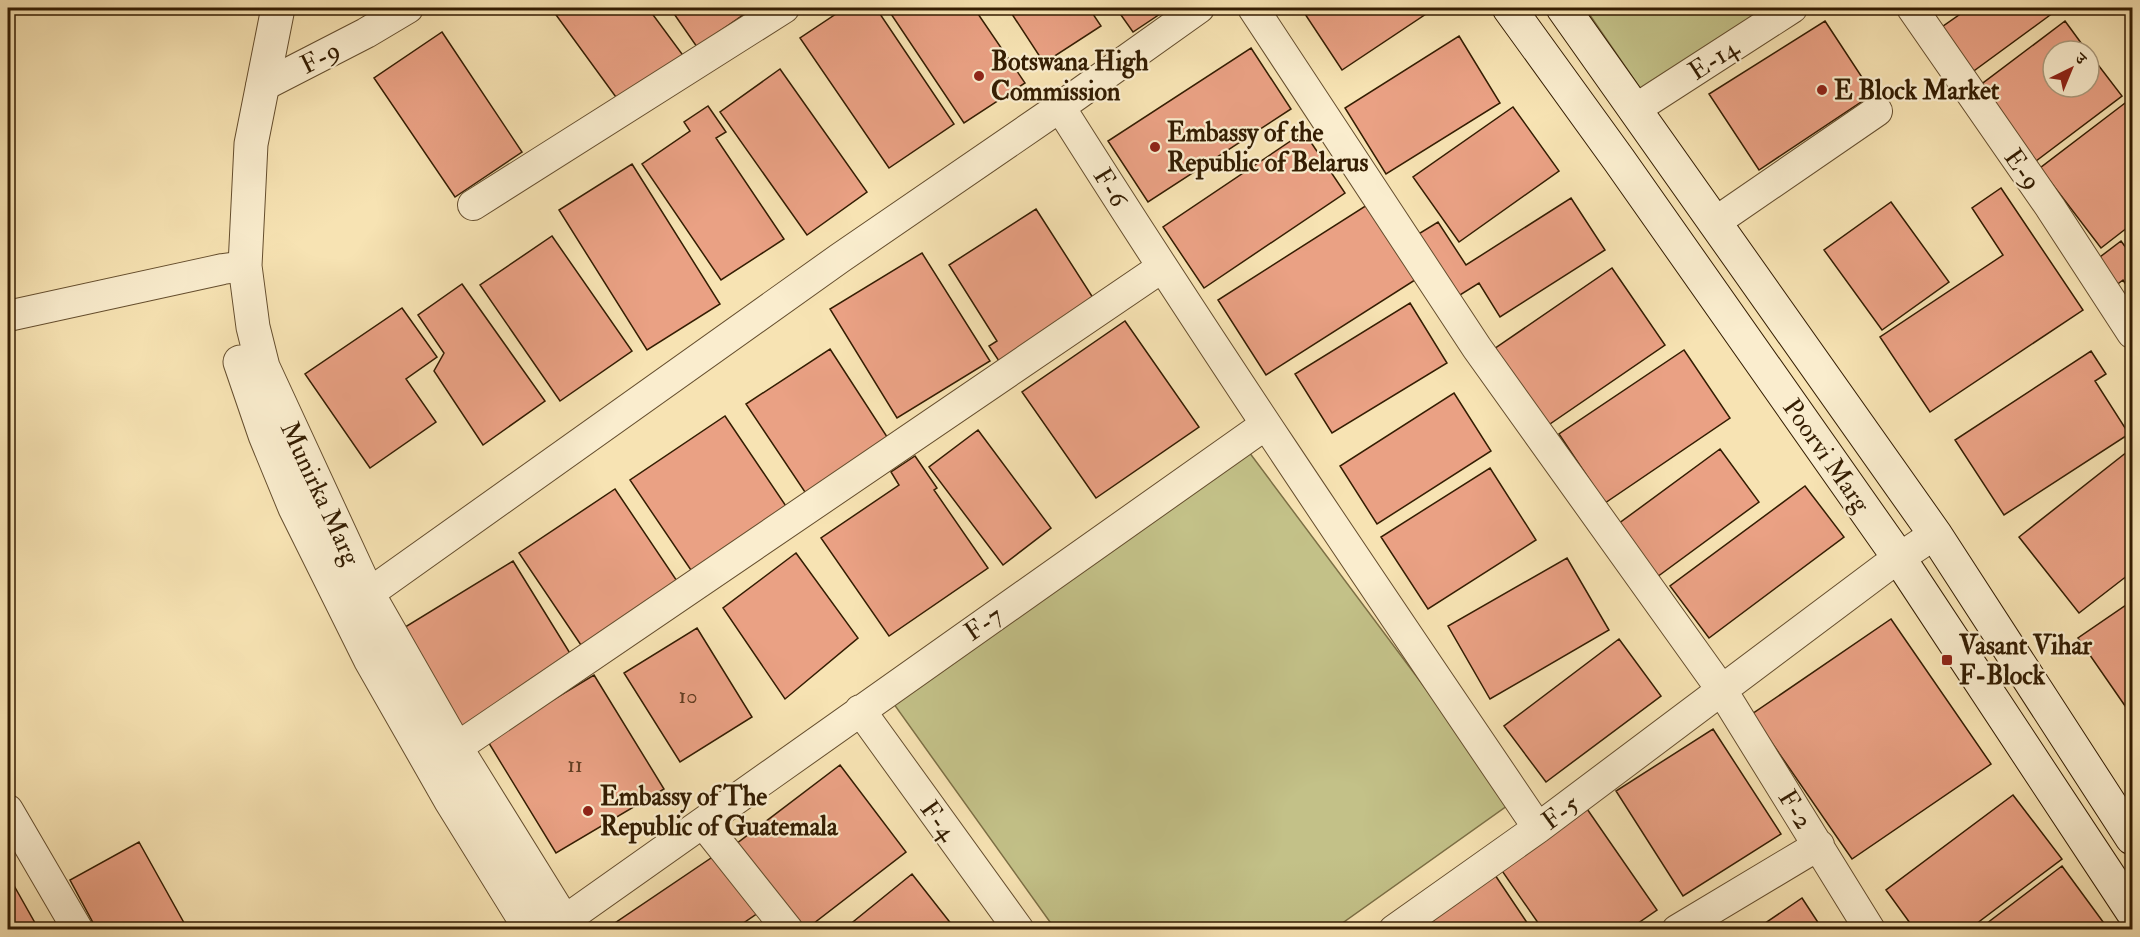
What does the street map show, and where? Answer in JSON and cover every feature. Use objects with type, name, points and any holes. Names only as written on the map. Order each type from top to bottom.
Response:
[{"type":"main road","name":"Munirka Marg","points":[[264,8],[242,101],[234,267],[263,367],[368,594],[561,926]]},
{"type":"main road","name":"Munirka Marg","points":[[278,8],[251,144],[228,307],[241,366],[265,435],[295,508],[370,659],[451,801],[531,930]]},
{"type":"main road","name":"Poorvi Marg","points":[[1509,8],[1899,558],[2133,911]]},
{"type":"main road","name":"Poorvi Marg","points":[[1563,8],[1935,534],[2133,838]]},
{"type":"street","name":"F-9","points":[[261,87],[366,33],[408,8]]},
{"type":"street","points":[[473,205],[784,8]]},
{"type":"street","points":[[368,594],[840,258],[1060,107],[1199,8]]},
{"type":"street","name":"F-2","points":[[1253,8],[1477,348],[1721,689],[1870,930]]},
{"type":"street","name":"E-14","points":[[1634,110],[1792,8]]},
{"type":"street","name":"E-9","points":[[1912,8],[2050,207],[2133,333]]},
{"type":"street","name":"F-6","points":[[1060,107],[1161,267],[1265,425],[1538,828]]},
{"type":"street","points":[[1714,223],[1877,111]]},
{"type":"street","points":[[8,316],[234,267]]},
{"type":"street","points":[[456,748],[1161,267]]},
{"type":"street","name":"F-7","points":[[561,926],[860,710],[1265,425]]},
{"type":"street","name":"F-5","points":[[1394,930],[1538,828],[1721,689],[1935,534]]},
{"type":"street","name":"F-4","points":[[860,710],[1019,930]]},
{"type":"street","points":[[8,810],[78,930]]},
{"type":"street","points":[[703,823],[788,930]]},
{"type":"street","points":[[1677,930],[1819,845]]},
{"type":"shaded area","points":[[1585,8],[1777,8],[1642,91]]},
{"type":"shaded area","points":[[1243,444],[1511,803],[1334,929],[1055,929],[891,700]]},
{"type":"building","points":[[551,8],[648,8],[685,58],[621,104]]},
{"type":"building","points":[[670,8],[753,8],[697,47]]},
{"type":"building","points":[[845,8],[876,8],[954,124],[889,168],[800,38]]},
{"type":"building","points":[[887,8],[974,8],[1025,83],[964,123]]},
{"type":"building","points":[[1008,8],[1089,8],[1101,26],[1044,63]]},
{"type":"building","points":[[1116,8],[1169,8],[1133,32]]},
{"type":"building","points":[[1308,8],[1435,8],[1342,70],[1303,11]]},
{"type":"building","points":[[1969,8],[2055,8],[2057,10],[1971,73],[1939,29]]},
{"type":"building","points":[[1825,21],[1873,94],[1759,170],[1709,94]]},
{"type":"building","points":[[2065,21],[2078,39],[2041,39]]},
{"type":"building","points":[[442,32],[522,152],[455,197],[374,78]]},
{"type":"building","points":[[1459,36],[1500,103],[1386,174],[1345,108]]},
{"type":"building","points":[[2041,39],[2041,99],[2101,99],[2101,69],[2122,96],[2036,161],[1979,86]]},
{"type":"building","points":[[1251,48],[1291,109],[1148,202],[1108,141]]},
{"type":"building","points":[[780,69],[867,192],[807,235],[720,112]]},
{"type":"building","points":[[2129,100],[2132,105],[2132,224],[2101,248],[2040,168]]},
{"type":"building","points":[[708,106],[726,132],[716,138],[784,239],[721,280],[642,164],[690,131],[684,122]]},
{"type":"building","points":[[1513,107],[1559,171],[1459,242],[1413,177]]},
{"type":"building","points":[[1304,132],[1345,193],[1204,288],[1163,227]]},
{"type":"building","points":[[632,164],[720,304],[647,350],[559,210]]},
{"type":"building","points":[[2001,188],[2083,310],[1930,412],[1880,337],[2003,255],[1972,208]]},
{"type":"building","points":[[1571,198],[1605,250],[1500,317],[1479,283],[1452,300],[1412,238],[1438,222],[1466,265]]},
{"type":"building","points":[[1891,202],[1949,282],[1882,330],[1824,250]]},
{"type":"building","points":[[1367,205],[1415,280],[1266,375],[1218,300]]},
{"type":"building","points":[[1036,209],[1097,304],[1001,364],[989,346],[997,341],[949,265]]},
{"type":"building","points":[[552,236],[632,351],[560,401],[480,285]]},
{"type":"building","points":[[2121,241],[2132,256],[2132,294],[2123,280],[2115,286],[2096,260]]},
{"type":"building","points":[[922,253],[990,361],[897,418],[830,309]]},
{"type":"building","points":[[1612,268],[1665,345],[1547,426],[1494,349]]},
{"type":"building","points":[[462,284],[545,401],[483,445],[434,371],[444,353],[418,315]]},
{"type":"building","points":[[1410,303],[1447,363],[1332,433],[1295,374]]},
{"type":"building","points":[[402,308],[437,357],[406,379],[436,422],[370,468],[305,374]]},
{"type":"building","points":[[1125,321],[1199,427],[1096,498],[1022,392]]},
{"type":"building","points":[[830,349],[893,446],[811,501],[746,404]]},
{"type":"building","points":[[1684,350],[1730,418],[1605,503],[1559,434]]},
{"type":"building","points":[[2091,351],[2106,374],[2095,381],[2129,434],[2004,515],[1955,440]]},
{"type":"building","points":[[1454,393],[1491,451],[1377,524],[1340,466]]},
{"type":"building","points":[[725,416],[792,515],[697,579],[630,480]]},
{"type":"building","points":[[978,430],[1051,528],[1003,565],[929,467]]},
{"type":"building","points":[[2132,448],[2132,572],[2079,613],[2019,537]]},
{"type":"building","points":[[1720,449],[1759,502],[1657,577],[1618,524]]},
{"type":"building","points":[[915,456],[937,488],[934,490],[988,568],[889,636],[821,538],[899,485],[891,472]]},
{"type":"building","points":[[1490,468],[1536,540],[1428,609],[1381,537]]},
{"type":"building","points":[[1805,486],[1844,537],[1709,638],[1670,586]]},
{"type":"building","points":[[615,489],[683,590],[587,654],[519,553]]},
{"type":"building","points":[[796,553],[858,638],[785,699],[723,608]]},
{"type":"building","points":[[1567,558],[1609,630],[1490,699],[1448,626]]},
{"type":"building","points":[[513,561],[576,663],[460,734],[397,632]]},
{"type":"building","points":[[2132,601],[2132,711],[2130,713],[2078,638]]},
{"type":"building","points":[[1891,619],[1991,764],[1852,859],[1752,714]]},
{"type":"building","points":[[697,628],[752,717],[680,762],[624,673]]},
{"type":"building","points":[[1619,639],[1661,696],[1546,782],[1504,726]]},
{"type":"building","points":[[594,675],[664,789],[556,853],[487,740]]},
{"type":"building","points":[[1713,729],[1781,834],[1683,896],[1616,791]]},
{"type":"building","points":[[840,765],[906,852],[805,930],[802,930],[736,844]]},
{"type":"building","points":[[2013,795],[2062,859],[1968,930],[1915,930],[1886,890]]},
{"type":"building","points":[[1585,806],[1657,910],[1628,930],[1543,930],[1498,865]]},
{"type":"building","points":[[139,842],[188,930],[97,930],[70,880]]},
{"type":"building","points":[[717,854],[758,913],[733,930],[611,930],[609,927]]},
{"type":"building","points":[[2062,866],[2109,930],[1978,930]]},
{"type":"building","points":[[1491,869],[1532,930],[1403,930]]},
{"type":"building","points":[[912,874],[956,930],[843,930]]},
{"type":"building","points":[[8,875],[39,930],[8,930]]},
{"type":"building","points":[[1802,898],[1823,930],[1755,930]]},
{"type":"place","name":"Botswana High Commission","points":[[979,76]]},
{"type":"place","name":"E Block Market","points":[[1822,90]]},
{"type":"place","name":"Embassy of the Republic of Belarus","points":[[1155,147]]},
{"type":"place","name":"Vasant Vihar F-Block","points":[[1947,660]]},
{"type":"place","name":"Embassy of The Republic of Guatemala","points":[[588,811]]}]
